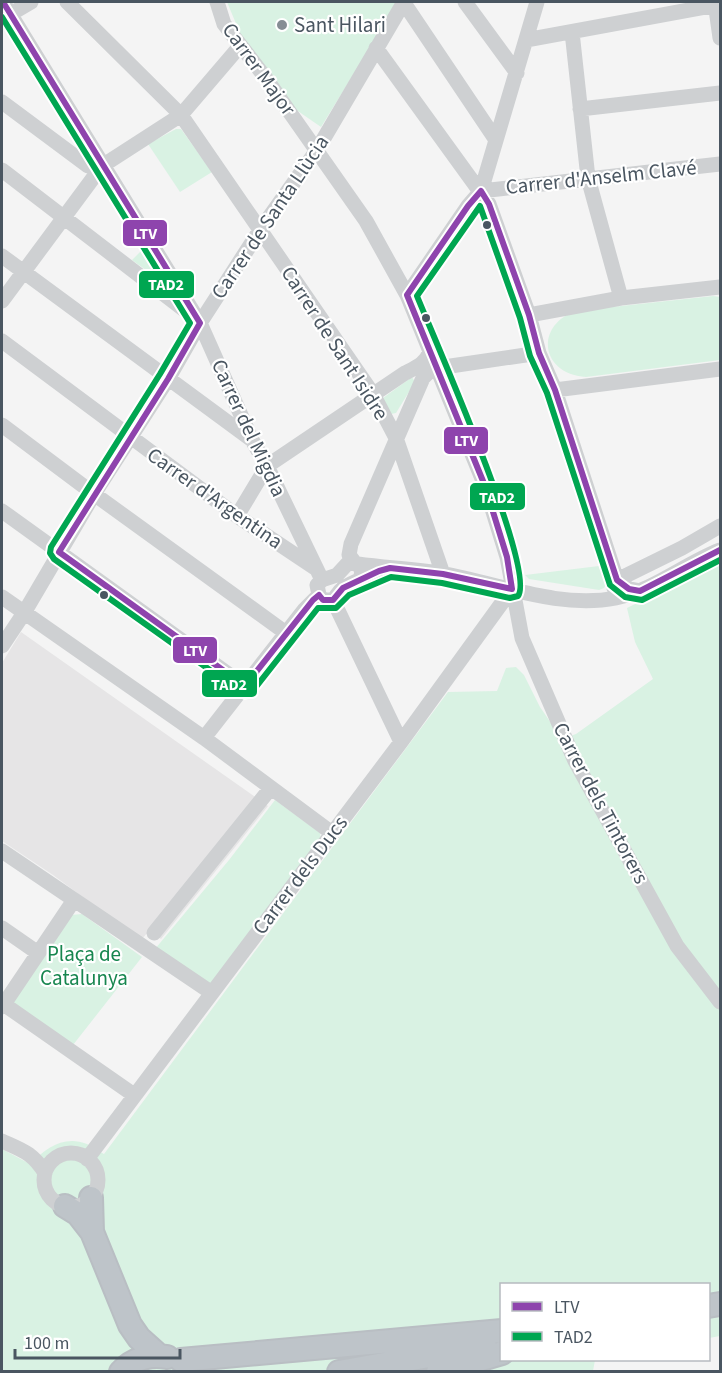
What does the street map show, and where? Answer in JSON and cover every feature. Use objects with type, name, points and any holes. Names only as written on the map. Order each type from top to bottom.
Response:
[{"type":"highway","points":[[91,1198],[92,1232]]},
{"type":"highway","points":[[64,1206],[78,1214],[92,1232],[130,1325],[133,1340],[124,1368]]},
{"type":"highway","points":[[130,1325],[139,1338],[158,1355]]},
{"type":"highway","points":[[124,1368],[144,1358],[158,1355],[181,1359],[500,1331]]},
{"type":"highway","points":[[339,1371],[500,1343]]},
{"type":"highway","points":[[438,1371],[500,1353]]},
{"type":"highway","points":[[181,1359],[201,1371]]},
{"type":"street","points":[[4,11],[30,2]]},
{"type":"street","name":"Carrer de Sant Isidre","points":[[67,2],[181,115],[373,394],[396,438],[443,574]]},
{"type":"street","name":"Carrer Major","points":[[217,2],[224,24],[366,221],[407,295],[485,486],[507,557],[512,589]]},
{"type":"street","points":[[404,2],[496,140]]},
{"type":"street","name":"Carrer de Santa Llùcia","points":[[2,646],[94,494],[168,379],[200,322],[260,230],[317,150],[404,2]]},
{"type":"street","points":[[465,2],[516,73]]},
{"type":"street","points":[[407,295],[468,206],[481,191],[537,2]]},
{"type":"street","points":[[526,40],[716,3],[720,38]]},
{"type":"street","name":"Carrer del Migdia","points":[[4,11],[200,322],[252,440],[267,466],[322,586],[401,742]]},
{"type":"street","points":[[572,32],[588,178],[621,298]]},
{"type":"street","points":[[2,301],[102,166],[181,115],[240,46]]},
{"type":"street","points":[[376,48],[489,204],[529,315],[539,353],[555,390],[617,580],[629,588],[640,591]]},
{"type":"street","points":[[580,109],[720,93]]},
{"type":"street","points":[[2,102],[88,166],[102,166]]},
{"type":"street","name":"Carrer d'Anselm Clavé","points":[[481,191],[720,164]]},
{"type":"street","points":[[2,170],[200,322]]},
{"type":"street","points":[[2,256],[252,440]]},
{"type":"street","points":[[529,315],[621,298],[720,287]]},
{"type":"street","name":"Carrer d'Argentina","points":[[2,341],[237,516],[322,586]]},
{"type":"street","points":[[237,516],[267,466],[426,361],[539,353]]},
{"type":"street","points":[[360,581],[362,571],[349,555],[351,544],[423,378],[434,362]]},
{"type":"street","points":[[555,390],[720,369]]},
{"type":"street","points":[[405,373],[417,373],[423,378]]},
{"type":"street","points":[[2,425],[286,633]]},
{"type":"street","points":[[2,511],[245,686]]},
{"type":"street","points":[[603,600],[614,588],[617,580],[682,548],[720,526]]},
{"type":"street","points":[[204,738],[322,586],[348,563],[443,574],[562,600],[603,600],[640,591],[720,550]]},
{"type":"street","points":[[322,586],[343,588],[390,568]]},
{"type":"street","name":"Carrer dels Ducs","points":[[87,1159],[401,742],[512,589]]},
{"type":"street","name":"Carrer dels Tintorers","points":[[512,589],[522,638],[574,761],[677,946],[720,1002]]},
{"type":"street","points":[[2,597],[204,738],[332,833]]},
{"type":"street","points":[[154,933],[270,789]]},
{"type":"street","points":[[2,851],[212,993]]},
{"type":"street","points":[[74,900],[2,1005],[134,1095]]},
{"type":"street","points":[[2,928],[38,953]]},
{"type":"street","points":[[2,1141],[27,1152],[37,1160],[45,1173]]},
{"type":"street","points":[[63,1155],[80,1155],[87,1159],[93,1165],[98,1182],[91,1198],[79,1206],[64,1206],[51,1197],[45,1182],[45,1173],[49,1165],[63,1155]]},
{"type":"shaded area","points":[[21,632],[268,806],[161,939],[149,931],[141,940],[53,875],[2,841],[2,663]]},
{"type":"green space","points":[[227,2],[398,2],[321,127],[292,107],[242,38]]},
{"type":"green space","points":[[176,129],[181,129],[212,172],[180,192],[148,144]]},
{"type":"green space","points":[[144,248],[162,278],[161,281],[132,260]]},
{"type":"green space","points":[[720,297],[720,360],[586,377],[571,374],[560,368],[552,359],[548,349],[553,328],[562,318],[575,311]]},
{"type":"green space","points":[[412,377],[415,382],[396,413],[391,414],[383,398]]},
{"type":"green space","points":[[602,561],[608,581],[604,588],[599,590],[529,579],[525,575],[599,566]]},
{"type":"green space","points":[[720,562],[719,1219],[720,1336],[710,1338],[710,1283],[500,1283],[500,1361],[595,1361],[593,1371],[2,1371],[2,1149],[30,1164],[49,1148],[63,1142],[87,1144],[104,1154],[448,692],[497,691],[506,668],[516,667],[524,675],[540,707],[562,739],[576,734],[653,679],[635,642],[627,608]]},
{"type":"green space","points":[[275,800],[320,833],[321,840],[213,984],[203,981],[155,949],[229,860]]},
{"type":"green space","name":"Plaça de Catalunya","points":[[82,914],[142,957],[73,1045],[12,1003],[71,915]]},
{"type":"transit line","name":"LTV","points":[[3,2],[200,323],[168,379],[59,552],[245,686],[313,600],[319,595],[323,600],[333,600],[343,588],[379,571],[390,568],[443,574],[512,589],[507,557],[485,486],[407,295],[468,206],[481,191],[489,204],[529,315],[539,353],[555,390],[617,580],[629,589],[640,591],[720,550]]},
{"type":"transit line","name":"TAD2","points":[[2,17],[190,323],[51,547],[50,553],[54,559],[245,695],[252,692],[318,608],[336,608],[349,595],[391,577],[442,583],[510,598],[518,596],[520,577],[499,500],[417,296],[480,206],[520,318],[530,356],[547,393],[610,585],[625,597],[642,600],[720,560]]},
{"type":"place","name":"Sant Hilari","points":[[282,25]]}]
